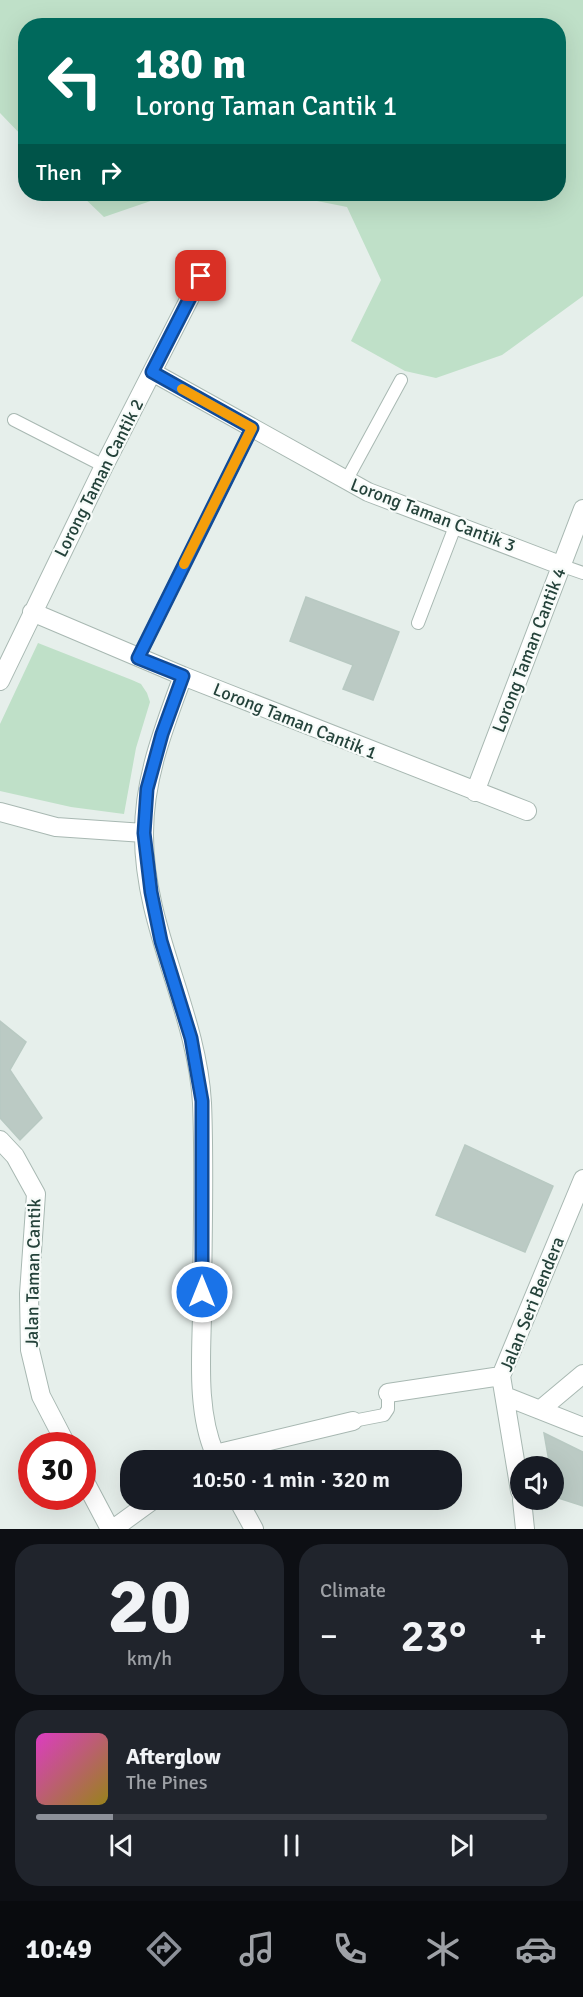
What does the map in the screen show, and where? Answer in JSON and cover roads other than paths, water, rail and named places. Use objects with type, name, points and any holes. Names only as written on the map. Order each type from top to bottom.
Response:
[{"type":"street","name":"Lorong Taman Cantik 2","points":[[0,681],[104,466],[201,276]]},
{"type":"street","name":"Lorong Taman Cantik 3","points":[[152,372],[368,492],[561,565]]},
{"type":"street","name":"Lorong Taman Cantik 4","points":[[475,792],[583,508]]},
{"type":"street","name":"Lorong Taman Cantik 1","points":[[32,612],[138,658],[527,811]]},
{"type":"street","points":[[183,676],[162,734],[147,789],[144,833],[151,892],[161,941],[191,1038],[202,1101],[201,1365],[211,1450]]},
{"type":"street","points":[[0,812],[56,827],[144,833]]},
{"type":"street","name":"Jalan Taman Cantik","points":[[0,1140],[15,1156],[36,1194],[29,1294],[30,1350],[41,1396],[60,1432]]},
{"type":"street","name":"Jalan Seri Bendera","points":[[514,1456],[501,1376],[583,1179]]},
{"type":"street","points":[[540,1410],[583,1374]]},
{"type":"street","points":[[388,1393],[501,1376]]},
{"type":"street","points":[[505,1396],[583,1427]]},
{"type":"street","points":[[247,1450],[353,1422]]},
{"type":"street","points":[[96,1502],[111,1529],[139,1510]]},
{"type":"street","points":[[244,1510],[254,1529]]},
{"type":"street","points":[[523,1510],[525,1529]]},
{"type":"lane","points":[[345,481],[401,380]]},
{"type":"lane","points":[[14,420],[104,466]]},
{"type":"lane","points":[[138,658],[252,428]]},
{"type":"lane","points":[[418,623],[456,524]]},
{"type":"lane","points":[[561,565],[583,573]]},
{"type":"lane","points":[[353,1422],[384,1414],[388,1409],[388,1393]]}]
